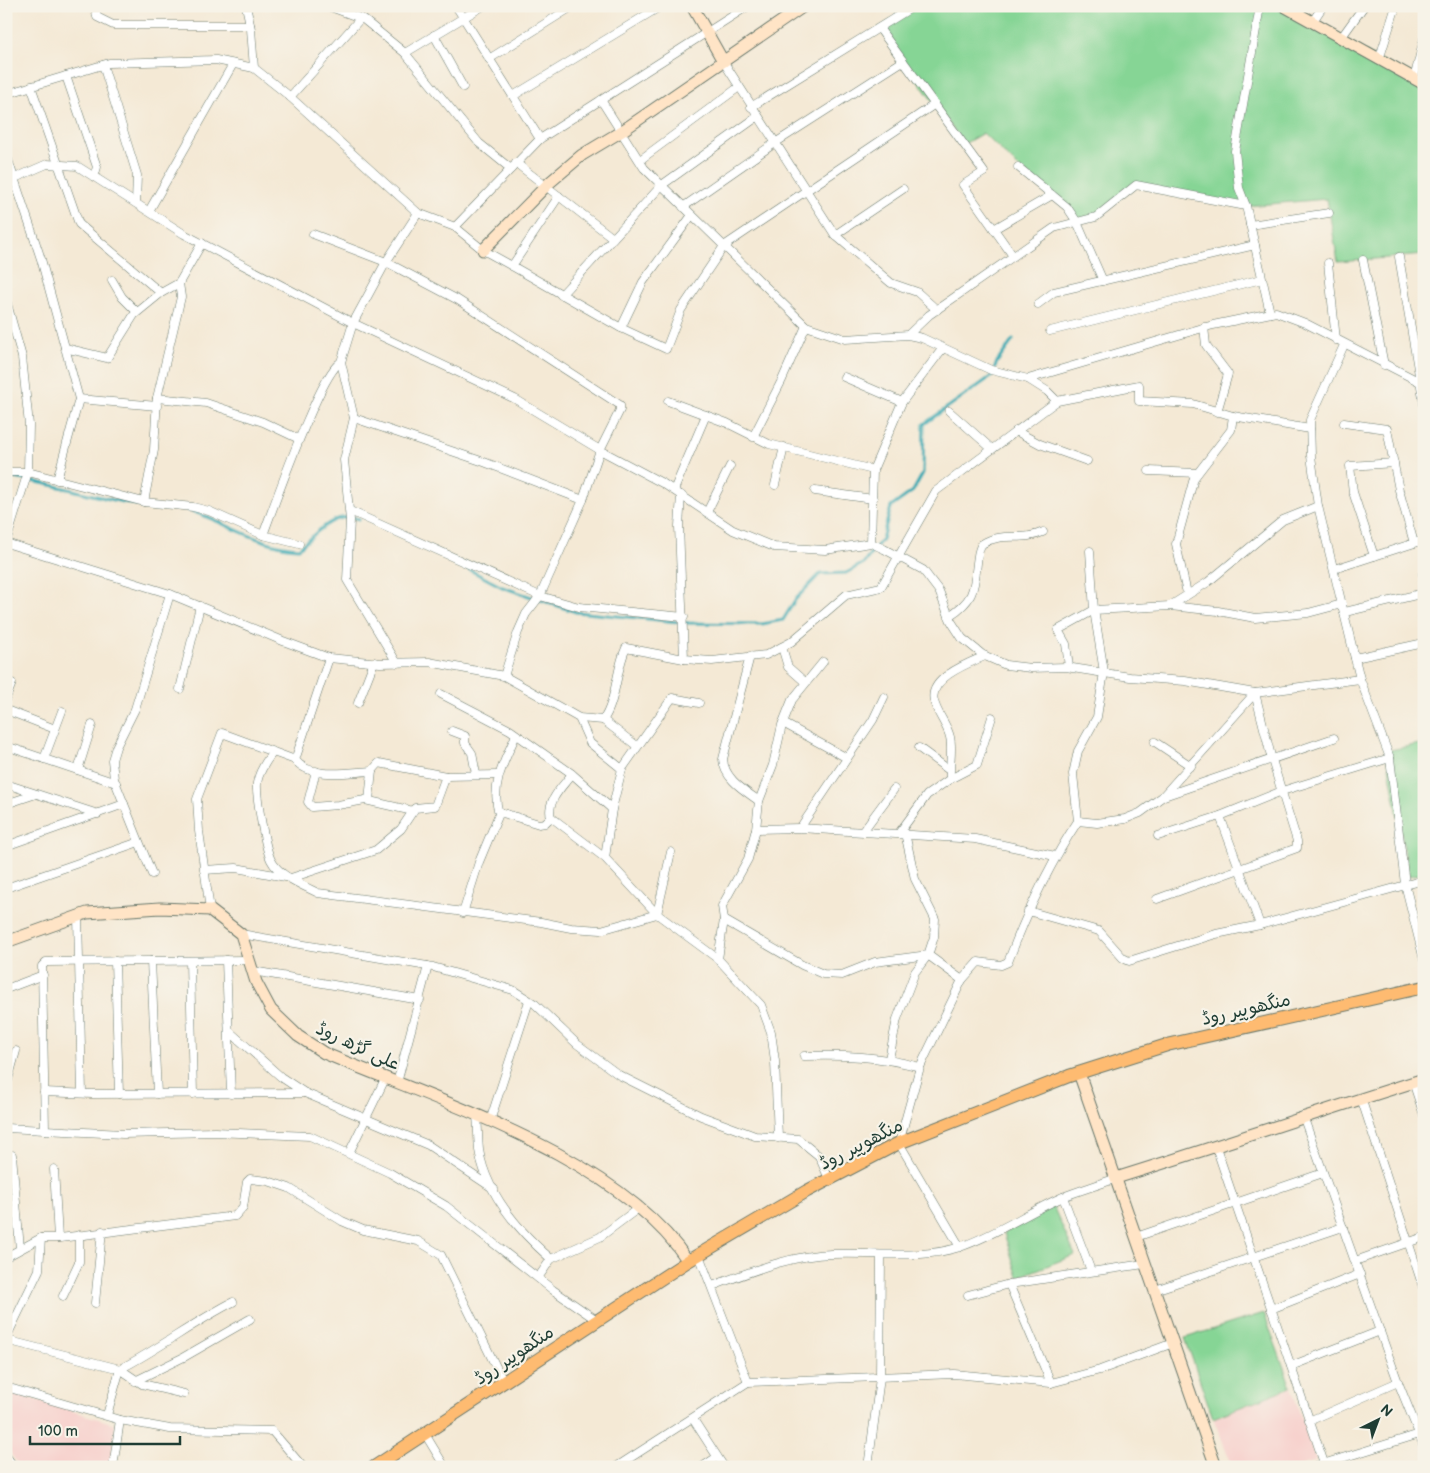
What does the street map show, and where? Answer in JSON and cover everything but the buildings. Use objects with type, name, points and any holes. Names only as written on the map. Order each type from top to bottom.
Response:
[{"type":"main road","name":"منگھوپیر روڈ","points":[[374,1467],[693,1258],[830,1179],[899,1143],[1079,1073],[1167,1044],[1424,987]]},
{"type":"street","points":[[95,6],[97,17],[113,25],[250,25]]},
{"type":"street","points":[[246,6],[250,25],[254,68]]},
{"type":"street","points":[[328,6],[343,9],[360,18],[405,53],[479,142],[546,187],[613,238]]},
{"type":"street","points":[[456,6],[540,139]]},
{"type":"street","points":[[405,53],[483,6]]},
{"type":"street","points":[[489,59],[573,6]]},
{"type":"street","points":[[513,96],[661,6]]},
{"type":"street","points":[[692,6],[751,108],[835,235],[891,283],[917,292],[937,310]]},
{"type":"street","points":[[456,227],[540,139],[748,6]]},
{"type":"street","points":[[484,250],[546,187],[582,155],[622,131],[804,6]]},
{"type":"street","points":[[751,108],[914,6]]},
{"type":"street","points":[[1260,6],[1235,151],[1238,188],[1246,206],[1270,313]]},
{"type":"street","points":[[1284,6],[1419,82],[1424,39]]},
{"type":"street","points":[[1313,21],[1323,6]]},
{"type":"street","points":[[1341,38],[1364,6]]},
{"type":"street","points":[[1379,60],[1396,6]]},
{"type":"street","points":[[290,97],[360,18]]},
{"type":"street","points":[[879,28],[984,172],[963,185],[1013,256]]},
{"type":"street","points":[[434,35],[464,87]]},
{"type":"street","points":[[6,94],[103,65],[140,61],[216,60],[254,68],[290,97],[418,214],[456,227],[484,250],[561,295],[666,349],[681,310],[724,246],[807,192],[934,104]]},
{"type":"street","points":[[683,207],[775,144],[903,61]]},
{"type":"street","points":[[149,211],[233,64]]},
{"type":"street","points":[[103,65],[137,175],[136,204]]},
{"type":"street","points":[[66,76],[97,167],[94,177]]},
{"type":"street","points":[[31,86],[80,224],[161,293]]},
{"type":"street","points":[[640,160],[739,87]]},
{"type":"street","points":[[601,100],[640,160],[662,185],[806,326],[845,339],[908,336],[922,338],[994,371],[1028,379],[1047,391],[1056,401]]},
{"type":"street","points":[[561,295],[662,185],[757,117]]},
{"type":"street","points":[[6,154],[41,259],[79,399],[57,480]]},
{"type":"street","points":[[15,178],[47,164],[77,166],[202,243],[353,322],[515,399],[677,493],[733,530],[774,548],[824,550],[873,544],[884,549],[923,570],[940,590],[949,616],[962,638],[985,656],[1006,666],[1031,668],[1069,667],[1130,677],[1185,681],[1255,693],[1360,679]]},
{"type":"street","points":[[1018,167],[1067,207],[1077,222],[1103,281]]},
{"type":"street","points":[[908,336],[937,310],[1054,228],[1096,217],[1136,185],[1246,206]]},
{"type":"street","points":[[835,235],[903,189]]},
{"type":"street","points":[[994,229],[1052,195]]},
{"type":"street","points":[[512,266],[558,196]]},
{"type":"street","points":[[1250,225],[1330,213]]},
{"type":"street","points":[[397,663],[347,580],[350,515],[344,460],[354,418],[341,362],[353,322],[386,262],[418,214]]},
{"type":"street","points":[[622,328],[643,282],[692,215]]},
{"type":"street","points":[[313,234],[386,262],[458,300],[620,405],[620,410],[600,450],[583,500],[538,599],[518,632],[504,676]]},
{"type":"street","points":[[65,348],[107,358],[137,312],[161,293],[179,284],[202,243]]},
{"type":"street","points":[[1038,304],[1054,292],[1254,244]]},
{"type":"street","points":[[1399,257],[1422,382],[1424,404]]},
{"type":"street","points":[[1363,260],[1384,365]]},
{"type":"street","points":[[1328,263],[1336,340]]},
{"type":"street","points":[[1050,330],[1262,278]]},
{"type":"street","points":[[112,280],[122,297],[137,312]]},
{"type":"street","points":[[144,502],[154,450],[157,402],[181,297],[179,284]]},
{"type":"street","points":[[6,300],[22,356],[29,425],[27,476],[6,543],[170,594],[329,658],[397,663],[429,662],[504,676],[579,718],[602,720],[637,746]]},
{"type":"street","points":[[1028,379],[1204,327],[1276,312],[1305,323],[1344,345],[1422,382]]},
{"type":"street","points":[[753,437],[782,380],[806,326]]},
{"type":"street","points":[[1204,327],[1206,345],[1228,374],[1217,412]]},
{"type":"street","points":[[1344,345],[1310,420],[1311,456],[1318,506],[1360,679],[1390,758],[1405,884],[1424,960]]},
{"type":"street","points":[[873,544],[873,470],[902,402],[944,348]]},
{"type":"street","points":[[263,535],[299,439],[328,376],[336,365],[341,362]]},
{"type":"street","points":[[844,377],[902,402]]},
{"type":"street","points":[[602,720],[609,712],[619,663],[626,648],[684,659],[712,661],[766,655],[791,642],[846,595],[881,587],[936,491],[1056,401],[1139,384],[1139,401],[1193,404],[1233,416],[1310,429]]},
{"type":"street","points":[[79,399],[206,403],[263,422],[299,439]]},
{"type":"street","points":[[668,401],[727,422],[753,437],[873,470]]},
{"type":"street","points":[[949,411],[992,449]]},
{"type":"street","points":[[684,659],[684,621],[677,493],[706,415]]},
{"type":"street","points":[[1186,589],[1176,544],[1194,478],[1231,430],[1233,416]]},
{"type":"street","points":[[354,418],[484,462],[583,500]]},
{"type":"street","points":[[1344,422],[1387,429],[1414,544]]},
{"type":"street","points":[[1016,431],[1040,444],[1087,461]]},
{"type":"street","points":[[776,485],[784,447]]},
{"type":"street","points":[[1374,556],[1353,492],[1350,466],[1394,463]]},
{"type":"street","points":[[707,512],[730,466]]},
{"type":"street","points":[[1149,470],[1197,473]]},
{"type":"street","points":[[6,472],[57,480],[144,502],[201,509],[263,535],[299,544]]},
{"type":"street","points":[[815,491],[873,499]]},
{"type":"street","points":[[1170,606],[1208,582],[1283,520],[1318,506]]},
{"type":"street","points":[[350,515],[538,599],[579,607],[684,621]]},
{"type":"street","points":[[949,616],[965,605],[973,593],[978,557],[982,544],[1002,535],[1025,537],[1043,532]]},
{"type":"street","points":[[1334,569],[1424,540]]},
{"type":"street","points":[[960,1247],[899,1143],[920,1067],[962,980],[978,962],[1001,965],[1008,962],[1028,911],[1054,856],[1078,821],[1073,774],[1078,751],[1097,717],[1104,672],[1094,610],[1090,551]]},
{"type":"street","points":[[1345,612],[1424,593]]},
{"type":"street","points":[[152,874],[116,783],[112,760],[116,747],[135,709],[170,594]]},
{"type":"street","points":[[1069,667],[1066,644],[1058,630],[1094,610],[1170,606],[1218,611],[1256,618],[1308,613],[1342,604]]},
{"type":"street","points":[[180,689],[200,606]]},
{"type":"street","points":[[1355,658],[1424,643]]},
{"type":"street","points":[[782,647],[788,667],[805,682]]},
{"type":"street","points":[[750,656],[723,759],[724,768],[733,781],[759,801]]},
{"type":"street","points":[[950,779],[951,742],[948,729],[934,704],[935,690],[944,678],[985,656]]},
{"type":"street","points":[[295,760],[329,658]]},
{"type":"street","points":[[358,703],[374,662]]},
{"type":"street","points":[[718,959],[724,920],[722,906],[748,859],[756,829],[759,801],[773,765],[783,723],[792,700],[823,662]]},
{"type":"street","points":[[6,698],[12,683]]},
{"type":"street","points":[[1157,899],[1241,870],[1297,848],[1298,841],[1272,760],[1255,693]]},
{"type":"street","points":[[1078,821],[1097,823],[1125,819],[1140,813],[1162,797],[1255,693]]},
{"type":"street","points":[[441,694],[516,734],[572,774],[612,808]]},
{"type":"street","points":[[800,828],[873,720],[884,697]]},
{"type":"street","points":[[605,858],[612,808],[622,769],[672,698],[699,703]]},
{"type":"street","points":[[6,710],[55,729]]},
{"type":"street","points":[[44,759],[62,711]]},
{"type":"street","points":[[889,1058],[897,1019],[915,972],[928,955],[934,937],[935,919],[915,878],[902,833],[927,794],[977,765],[992,717]]},
{"type":"street","points":[[579,718],[590,743],[622,769]]},
{"type":"street","points":[[783,723],[847,758]]},
{"type":"street","points":[[78,770],[92,725]]},
{"type":"street","points":[[452,731],[465,736],[465,743],[472,753],[476,774]]},
{"type":"street","points":[[210,910],[197,799],[222,733],[295,760],[300,766],[316,771],[334,774],[372,771]]},
{"type":"street","points":[[463,913],[479,862],[499,814],[497,807],[498,775],[516,734]]},
{"type":"street","points":[[1162,797],[1334,738]]},
{"type":"street","points":[[1155,742],[1191,766]]},
{"type":"street","points":[[6,746],[116,783]]},
{"type":"street","points":[[919,748],[950,770]]},
{"type":"street","points":[[273,752],[262,768],[257,784],[271,860],[291,878],[318,893],[589,930],[624,925],[657,914]]},
{"type":"street","points":[[1158,836],[1220,816],[1282,791],[1390,758]]},
{"type":"street","points":[[369,800],[372,771],[379,763],[446,776],[498,775]]},
{"type":"street","points":[[316,771],[309,805],[338,805],[369,800],[413,811]]},
{"type":"street","points":[[572,774],[550,806],[551,817],[605,858],[657,914],[718,959],[761,1005],[766,1017],[775,1061],[778,1138]]},
{"type":"street","points":[[204,870],[236,868],[291,878],[376,850],[401,829],[417,806],[436,806],[446,776]]},
{"type":"street","points":[[6,784],[98,814]]},
{"type":"street","points":[[863,831],[894,789]]},
{"type":"street","points":[[6,804],[36,794]]},
{"type":"street","points":[[6,846],[124,804]]},
{"type":"street","points":[[499,814],[503,813],[540,824],[545,823],[551,817]]},
{"type":"street","points":[[1220,816],[1260,925]]},
{"type":"street","points":[[756,829],[800,828],[975,839],[1054,856]]},
{"type":"street","points":[[6,888],[139,842]]},
{"type":"street","points":[[657,914],[672,852]]},
{"type":"street","points":[[1028,911],[1099,931],[1122,958],[1129,961],[1216,934],[1260,925],[1424,880]]},
{"type":"street","points":[[6,942],[87,913],[160,908],[210,910],[241,934],[428,966],[513,990],[529,1001],[577,1044],[619,1075],[701,1116],[755,1136],[798,1140],[819,1156],[830,1179]]},
{"type":"street","points":[[78,916],[82,1093]]},
{"type":"street","points":[[724,920],[802,965],[823,974],[842,975],[875,962],[928,955],[962,980]]},
{"type":"street","name":"علی گڑھ روڈ","points":[[241,934],[251,965],[270,1010],[298,1036],[324,1053],[477,1115],[580,1167],[640,1207],[693,1258]]},
{"type":"street","points":[[190,960],[193,1094]]},
{"type":"street","points":[[226,960],[231,1094]]},
{"type":"street","points":[[45,1130],[42,966],[46,962],[226,960],[420,1000]]},
{"type":"street","points":[[115,961],[120,1094]]},
{"type":"street","points":[[151,961],[157,1094]]},
{"type":"street","points":[[397,1084],[428,966]]},
{"type":"street","points":[[6,989],[43,975]]},
{"type":"street","points":[[490,1121],[529,1001]]},
{"type":"street","points":[[229,1031],[281,1077],[306,1093],[428,1146],[494,1189]]},
{"type":"street","points":[[6,1087],[16,1051]]},
{"type":"street","points":[[804,1056],[855,1054],[889,1058],[920,1067]]},
{"type":"street","points":[[1079,1073],[1216,1467]]},
{"type":"street","points":[[349,1153],[385,1079]]},
{"type":"street","points":[[712,1286],[750,1272],[806,1256],[833,1254],[881,1256],[920,1254],[960,1247],[1063,1197],[1116,1178],[1216,1148],[1302,1116],[1418,1080],[1424,1115]]},
{"type":"street","points":[[44,1092],[120,1094],[306,1093]]},
{"type":"street","points":[[1361,1098],[1424,1290]]},
{"type":"street","points":[[477,1115],[480,1152],[494,1189],[510,1217],[530,1240],[551,1258]]},
{"type":"street","points":[[1302,1116],[1398,1382],[1422,1434],[1424,1446]]},
{"type":"street","points":[[6,1128],[123,1134],[215,1132],[310,1136],[390,1174],[446,1206],[538,1278],[598,1320]]},
{"type":"street","points":[[1216,1148],[1324,1463]]},
{"type":"street","points":[[12,1155],[20,1248]]},
{"type":"street","points":[[54,1169],[58,1238]]},
{"type":"street","points":[[1136,1237],[1234,1202],[1324,1173]]},
{"type":"street","points":[[6,1257],[41,1238],[79,1236],[235,1216],[243,1207],[247,1182],[250,1179],[268,1181],[288,1188],[342,1221],[363,1230],[418,1241],[441,1255],[504,1383]]},
{"type":"street","points":[[1063,1197],[1092,1271]]},
{"type":"street","points":[[538,1278],[551,1258],[600,1237],[640,1207]]},
{"type":"street","points":[[1155,1290],[1343,1228]]},
{"type":"street","points":[[94,1303],[102,1232]]},
{"type":"street","points":[[63,1296],[78,1262],[79,1236]]},
{"type":"street","points":[[41,1238],[39,1270],[6,1339],[120,1369],[135,1381],[153,1389],[184,1394]]},
{"type":"street","points":[[1355,1261],[1424,1238]]},
{"type":"street","points":[[868,1467],[880,1378],[881,1256]]},
{"type":"street","points":[[693,1258],[712,1286],[748,1382]]},
{"type":"street","points":[[968,1295],[1009,1284],[1144,1264]]},
{"type":"street","points":[[1271,1308],[1360,1274]]},
{"type":"street","points":[[1009,1284],[1051,1383]]},
{"type":"street","points":[[107,1415],[120,1369],[142,1358],[208,1315],[234,1302]]},
{"type":"street","points":[[135,1381],[184,1358],[250,1319]]},
{"type":"street","points":[[1291,1366],[1380,1331]]},
{"type":"street","points":[[616,1467],[748,1382],[954,1374],[1051,1383],[1100,1370],[1173,1343]]},
{"type":"street","points":[[1309,1421],[1398,1382]]},
{"type":"street","points":[[6,1387],[120,1420],[170,1429],[272,1431],[304,1467]]},
{"type":"street","points":[[693,1419],[724,1467]]},
{"type":"street","points":[[113,1467],[120,1420]]},
{"type":"street","points":[[425,1434],[445,1467]]},
{"type":"street","points":[[1313,1467],[1422,1434]]},
{"type":"street","points":[[6,1456],[14,1467]]},
{"type":"street","points":[[702,1467],[718,1457]]},
{"type":"shaded area","points":[[1291,1387],[1316,1461],[1297,1467],[1233,1467],[1213,1418]]},
{"type":"shaded area","points":[[6,1391],[115,1424],[110,1467],[20,1467],[6,1447]]},
{"type":"green space","points":[[914,6],[1283,6],[1424,85],[1424,255],[1338,262],[1327,199],[1246,206],[1136,185],[1096,217],[1078,222],[1068,207],[1018,167],[983,133],[964,144],[879,28]]},
{"type":"green space","points":[[1424,743],[1424,873],[1409,876],[1386,751]]},
{"type":"green space","points":[[1053,1206],[1075,1255],[1018,1277],[1004,1233]]},
{"type":"green space","points":[[1264,1313],[1291,1387],[1213,1418],[1185,1338]]},
{"type":"waterway","points":[[449,559],[502,587],[576,612],[689,623],[762,624],[783,620],[795,600],[820,574],[846,573],[864,563],[882,539],[891,507],[913,491],[923,473],[924,424],[992,376],[997,362],[1013,340]]},
{"type":"waterway","points":[[6,477],[144,506],[164,508]]},
{"type":"waterway","points":[[188,510],[271,543],[299,548],[319,530],[334,521],[350,517],[359,519]]}]
